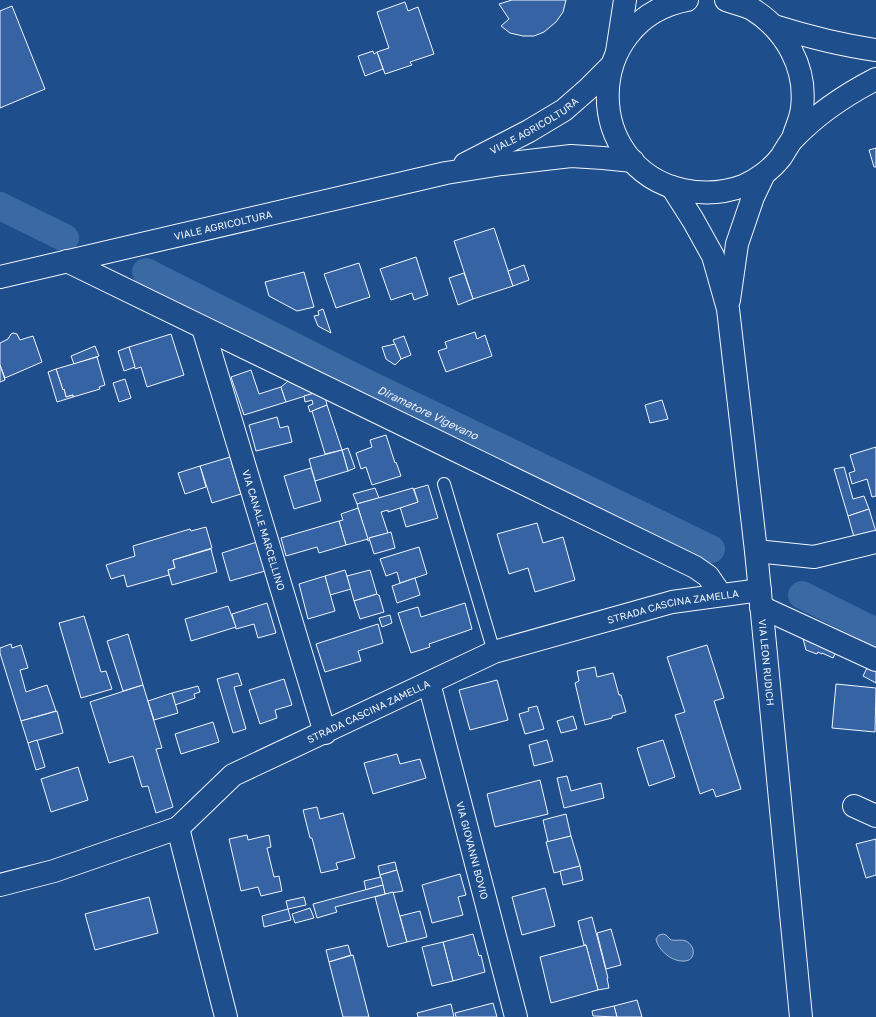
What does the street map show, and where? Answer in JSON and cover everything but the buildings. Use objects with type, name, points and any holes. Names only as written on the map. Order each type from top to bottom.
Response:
[{"type":"street","points":[[615,58],[625,0]]},
{"type":"street","name":"VIALE AGRICOLTURA","points":[[446,173],[529,131],[564,110],[588,89],[615,58],[632,30],[651,14],[674,3],[687,0]]},
{"type":"street","name":"VIALE AGRICOLTURA","points":[[615,58],[607,91],[609,116],[618,140],[633,161],[651,177],[672,187],[696,193],[720,192],[743,186],[764,174],[781,157],[793,138],[802,109],[802,79],[792,50],[774,26],[751,9],[726,0]]},
{"type":"street","name":"VIALE AGRICOLTURA","points":[[774,26],[840,45],[876,50]]},
{"type":"street","name":"VIALE AGRICOLTURA","points":[[793,138],[824,110],[876,79]]},
{"type":"street","name":"VIALE AGRICOLTURA","points":[[0,277],[446,173],[502,164],[571,156],[633,161]]},
{"type":"street","points":[[728,309],[737,244],[753,197],[764,174]]},
{"type":"street","points":[[672,187],[713,256],[728,309]]},
{"type":"street","points":[[72,260],[203,328],[696,567],[708,576],[721,595]]},
{"type":"street","name":"VIA LEON RUDICH","points":[[728,309],[756,551],[801,1017]]},
{"type":"street","name":"VIA CANALE MARCELLINO","points":[[203,328],[325,732]]},
{"type":"street","points":[[756,551],[814,557],[876,542]]},
{"type":"street","name":"STRADA CASCINA ZAMELLA","points":[[0,885],[54,871],[178,828],[233,775],[494,652],[672,602],[721,595],[760,598]]},
{"type":"street","points":[[760,598],[876,660]]},
{"type":"street","name":"VIA GIOVANNI BOVIO","points":[[429,683],[516,1017]]},
{"type":"street","points":[[854,806],[876,816]]},
{"type":"street","points":[[178,828],[226,1017]]},
{"type":"lane","points":[[444,484],[494,652]]},
{"type":"water","points":[[663,934],[671,940],[684,940],[689,943],[693,950],[693,956],[691,959],[679,961],[666,954],[657,943],[656,939],[659,935]]},
{"type":"waterway","name":"Diramatore Vigevano","points":[[0,206],[65,238]]},
{"type":"waterway","name":"Diramatore Vigevano","points":[[146,272],[364,382],[711,549]]},
{"type":"waterway","name":"Diramatore Vigevano","points":[[802,595],[876,632]]}]
